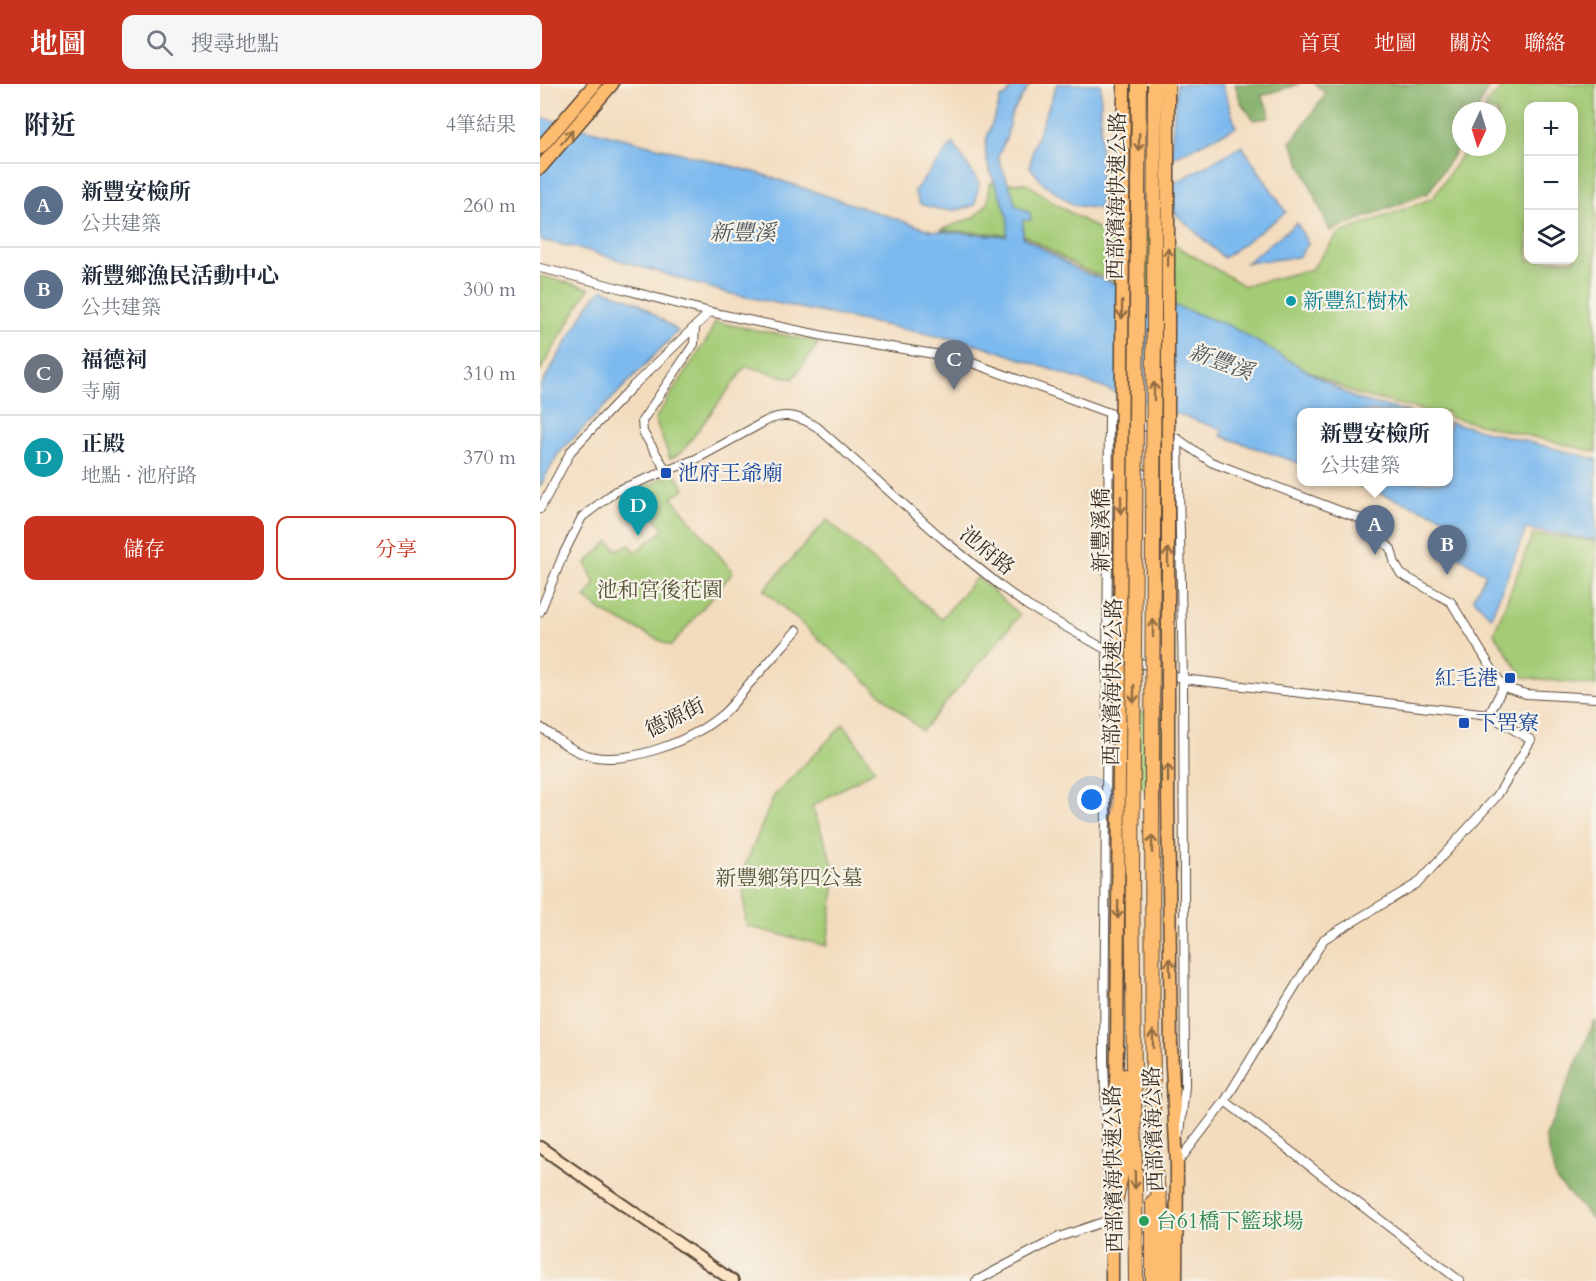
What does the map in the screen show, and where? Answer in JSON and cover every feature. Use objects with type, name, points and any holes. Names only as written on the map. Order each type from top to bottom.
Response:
[{"type":"highway","name":"西部濱海快速公路","points":[[1136,1281],[1132,870],[1139,84]]},
{"type":"highway","name":"西部濱海快速公路","points":[[1153,1281],[1152,735],[1155,84]]},
{"type":"highway","points":[[1112,1219],[1124,1160],[1126,980],[1132,870]]},
{"type":"highway","points":[[1153,1160],[1165,1233],[1165,1281]]},
{"type":"main road","points":[[540,168],[587,102],[595,84]]},
{"type":"main road","points":[[540,148],[587,102],[612,84]]},
{"type":"main road","name":"新豐溪橋","points":[[1117,1048],[1124,84]]},
{"type":"main road","name":"西部濱海公路","points":[[1168,84],[1168,796],[1171,1047],[1177,1165],[1176,1281]]},
{"type":"main road","name":"西部濱海公路","points":[[1112,1281],[1117,1048]]},
{"type":"street","points":[[540,268],[596,280],[710,312],[829,337],[959,358],[1178,439],[1211,462],[1361,519],[1391,549],[1395,564],[1401,574],[1451,602],[1503,687],[1526,694],[1596,698]]},
{"type":"street","points":[[540,509],[571,451],[633,386],[710,312]]},
{"type":"street","points":[[666,470],[643,432],[642,421],[694,344],[695,328]]},
{"type":"street","points":[[977,1281],[1059,1237],[1112,1219],[1106,1143],[1104,1060],[1109,413]]},
{"type":"street","name":"池府路","points":[[540,612],[563,555],[582,517],[616,491],[696,459],[775,417],[792,415],[803,418],[817,427],[945,541],[1003,588],[1028,606],[1107,650],[1183,679],[1489,715]]},
{"type":"street","points":[[1177,1165],[1185,1086],[1183,679],[1178,439]]},
{"type":"street","points":[[1108,473],[1178,474]]},
{"type":"street","name":"德源街","points":[[540,727],[571,749],[604,759],[637,756],[668,745],[704,727],[724,713],[797,630]]},
{"type":"street","points":[[1177,1165],[1225,1101],[1324,939],[1419,884],[1497,796],[1531,740],[1489,715],[1503,687]]},
{"type":"street","points":[[1225,1101],[1460,1281]]},
{"type":"street","points":[[540,1147],[733,1281]]},
{"type":"green space","points":[[1235,84],[1299,84],[1261,96],[1269,110],[1269,118],[1254,120],[1241,103]]},
{"type":"green space","points":[[1315,84],[1491,84],[1481,102],[1452,102],[1452,156],[1428,193],[1330,231],[1291,142],[1326,94]]},
{"type":"green space","points":[[1506,84],[1596,84],[1596,452],[1453,418],[1453,408],[1414,408],[1356,394],[1151,294],[1082,269],[1026,236],[940,230],[975,217],[988,203],[990,183],[1026,183],[1054,203],[1105,233],[1154,233],[1245,286],[1312,269],[1338,234],[1433,198],[1461,156],[1506,156],[1506,102],[1488,102]]},
{"type":"green space","points":[[540,276],[589,288],[540,371]]},
{"type":"green space","points":[[715,322],[819,342],[793,379],[746,366],[682,452],[670,459],[655,419],[708,338]]},
{"type":"green space","name":"池和宮後花園","points":[[674,472],[685,489],[672,498],[733,572],[671,646],[603,612],[585,598],[595,585],[586,563],[609,541],[617,550],[629,544],[635,552],[664,530],[637,491]]},
{"type":"green space","points":[[827,520],[941,619],[977,577],[1020,615],[922,731],[764,590]]},
{"type":"green space","points":[[1533,534],[1596,541],[1596,686],[1523,677],[1494,633]]},
{"type":"green space","points":[[1113,712],[1174,712],[1174,788],[1113,788]]},
{"type":"green space","name":"新豐鄉第四公墓","points":[[844,724],[875,770],[812,806],[836,872],[827,946],[746,926],[742,873],[774,796]]},
{"type":"green space","points":[[1594,1022],[1596,1022],[1596,1223],[1556,1180],[1545,1136]]},
{"type":"water","name":"新豐溪","points":[[1014,84],[1030,84],[1011,115],[1007,136],[998,157],[1015,205],[1030,213],[1031,220],[1023,220],[1023,237],[1080,271],[1230,326],[1356,399],[1393,408],[1297,408],[1297,463],[1221,436],[1223,430],[981,345],[727,293],[586,250],[540,240],[540,117],[758,173],[933,231],[1006,236],[1008,228],[1005,210],[988,165],[986,146],[1000,98],[1006,96]]},
{"type":"water","points":[[1057,84],[1101,84],[1100,209],[1073,205],[1042,182],[1030,167],[1033,148]]},
{"type":"water","points":[[1177,84],[1222,84],[1236,127],[1170,159]]},
{"type":"water","points":[[953,143],[979,183],[975,205],[948,210],[920,204],[914,191]]},
{"type":"water","points":[[1242,146],[1286,212],[1224,258],[1162,201],[1171,185]]},
{"type":"water","points":[[1297,223],[1308,244],[1298,257],[1246,263]]},
{"type":"water","points":[[602,289],[637,302],[678,331],[558,454],[540,487],[540,387],[589,304]]},
{"type":"water","name":"紅毛港","points":[[1453,423],[1596,459],[1596,540],[1526,529],[1491,617],[1473,598],[1486,574],[1453,553],[1462,524],[1360,486],[1453,486]]},
{"type":"place","name":"新豐紅樹林","points":[[1291,301]]},
{"type":"place","name":"福德祠","points":[[954,390]]},
{"type":"place","name":"池府王爺廟","points":[[666,473]]},
{"type":"place","name":"正殿","points":[[638,536]]},
{"type":"place","name":"新豐安檢所","points":[[1375,555]]},
{"type":"place","name":"新豐鄉漁民活動中心","points":[[1447,575]]},
{"type":"place","name":"紅毛港","points":[[1510,678]]},
{"type":"place","name":"下罟寮","points":[[1464,723]]},
{"type":"place","name":"台61橋下籃球場","points":[[1144,1221]]}]
